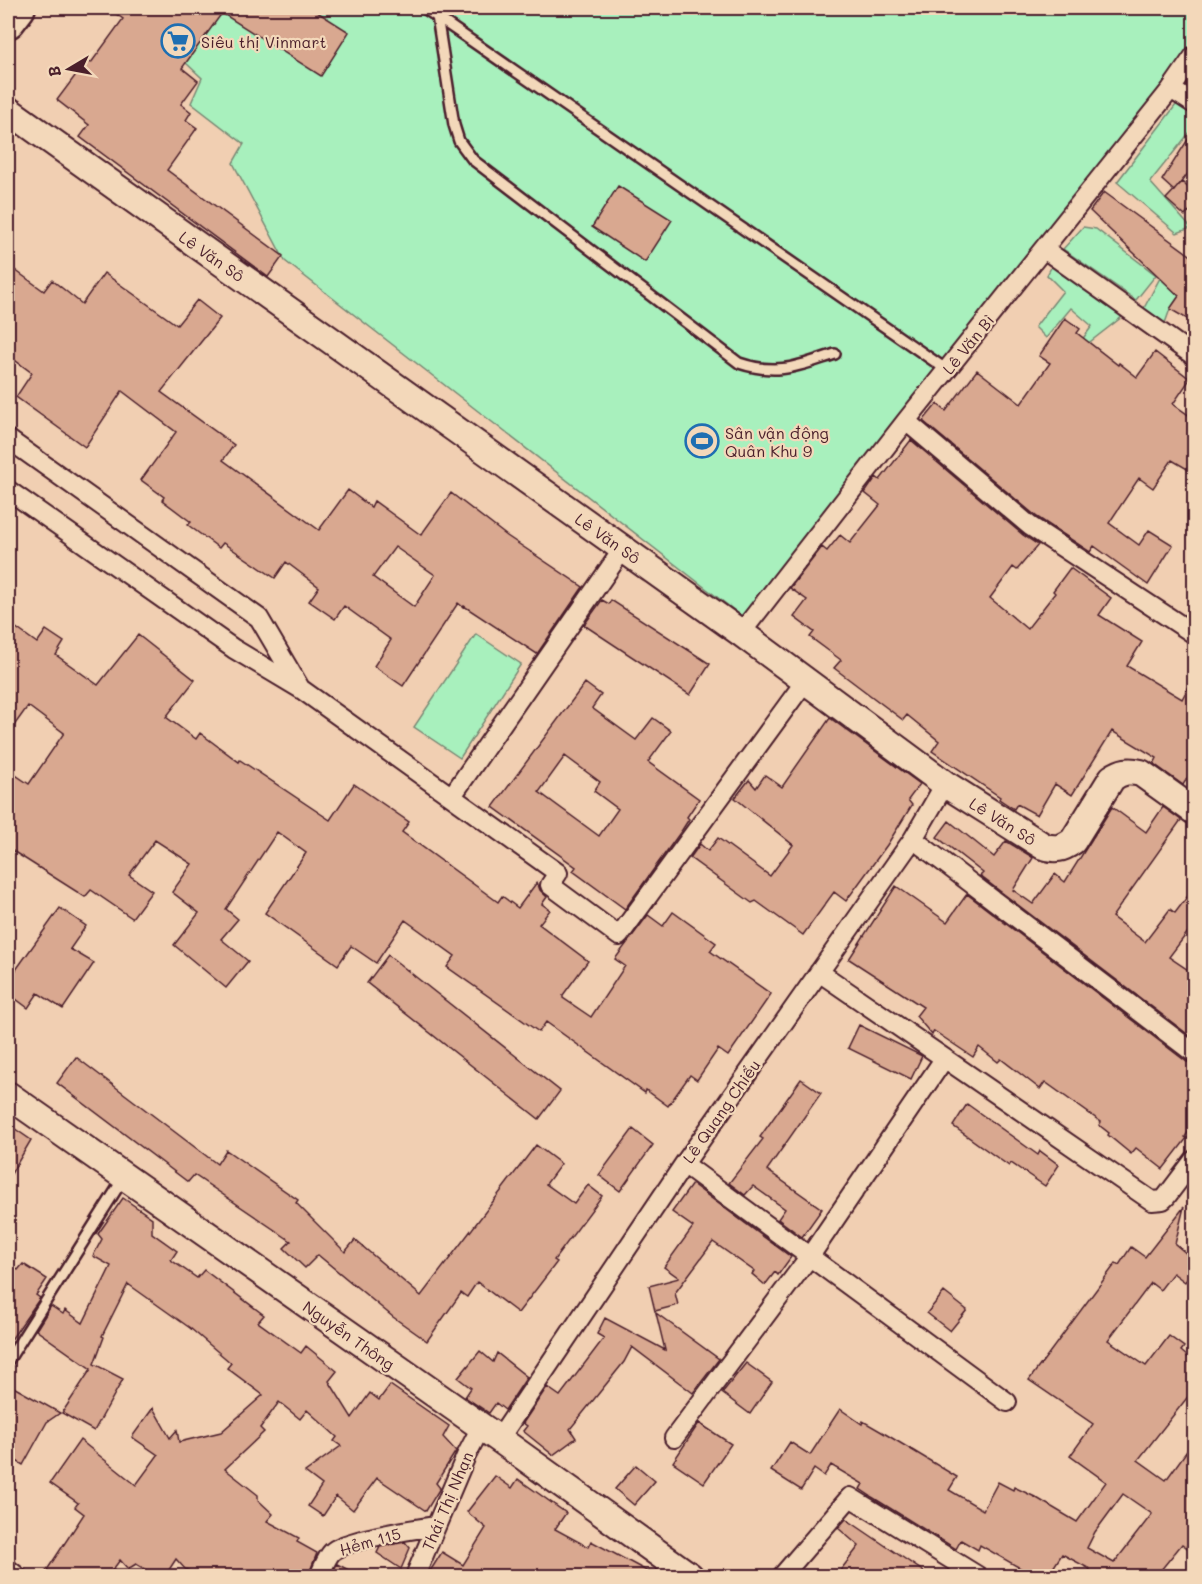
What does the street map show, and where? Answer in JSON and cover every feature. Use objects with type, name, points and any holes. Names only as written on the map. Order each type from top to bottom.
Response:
[{"type":"highway","points":[[8,21],[18,8]]},
{"type":"street","name":"Lê Văn Bì","points":[[741,633],[906,421],[1171,89],[1194,56]]},
{"type":"street","points":[[1171,89],[1194,104]]},
{"type":"street","name":"Lê Văn Sô","points":[[8,110],[741,633],[945,784],[1043,846],[1055,849],[1065,847],[1073,841],[1112,778],[1121,772],[1141,773],[1194,811]]},
{"type":"street","points":[[1044,249],[1194,356]]},
{"type":"street","points":[[906,421],[1030,526],[1194,634]]},
{"type":"street","points":[[8,439],[259,618],[301,689]]},
{"type":"street","points":[[8,490],[234,649],[301,689],[558,873],[550,885],[619,936],[806,680]]},
{"type":"street","points":[[452,796],[622,549]]},
{"type":"street","name":"Lê Quang Chiểu","points":[[490,1433],[684,1164],[913,839],[945,784]]},
{"type":"street","points":[[913,839],[1194,1053]]},
{"type":"street","points":[[819,972],[1152,1201],[1163,1200],[1194,1160]]},
{"type":"street","points":[[674,1438],[810,1256],[944,1059]]},
{"type":"street","name":"Nguyễn Thông","points":[[8,1095],[690,1576]]},
{"type":"street","points":[[684,1164],[1007,1402]]},
{"type":"street","name":"Thái Thị Nhạn","points":[[415,1576],[466,1456],[490,1433]]},
{"type":"street","points":[[782,1576],[850,1497],[978,1576]]},
{"type":"street","name":"Hẻm 115","points":[[319,1576],[331,1554],[342,1546],[393,1533],[436,1526]]},
{"type":"street","points":[[8,1569],[17,1576]]},
{"type":"lane","points":[[424,8],[947,370]]},
{"type":"lane","points":[[437,16],[454,125],[459,141],[473,160],[739,363],[758,369],[788,370],[835,354]]},
{"type":"lane","points":[[8,1361],[125,1177]]},
{"type":"green space","name":"Sân vận động Quân Khu 9","points":[[224,8],[1194,8],[1194,43],[748,621],[285,261],[233,163],[244,144],[191,103],[202,78],[186,63]]},
{"type":"green space","points":[[1179,101],[1194,111],[1194,127],[1150,182],[1191,228],[1177,233],[1117,182]]},
{"type":"green space","points":[[1083,227],[1096,229],[1156,275],[1136,300],[1063,249]]},
{"type":"green space","points":[[1053,264],[1127,313],[1068,359],[1092,326],[1071,308],[1046,338],[1035,327],[1063,291],[1047,275]]},
{"type":"green space","points":[[1160,278],[1179,296],[1170,309],[1164,326],[1143,310]]},
{"type":"green space","points":[[476,634],[521,664],[460,758],[414,727]]},
{"type":"building","points":[[108,8],[311,8],[349,32],[321,76],[222,13],[182,68],[198,81],[181,104],[191,112],[186,120],[197,128],[167,170],[283,256],[268,277],[80,137],[89,125],[57,100],[87,60],[91,63],[123,19]]},
{"type":"building","points":[[1194,130],[1194,166],[1174,191],[1162,180]]},
{"type":"building","points":[[1182,182],[1194,193],[1194,206],[1185,216],[1166,199]]},
{"type":"building","points":[[618,186],[672,220],[645,262],[592,227]]},
{"type":"building","points":[[1104,192],[1194,258],[1194,323],[1170,309],[1179,296],[1090,211]]},
{"type":"building","points":[[8,265],[44,291],[52,280],[82,304],[104,273],[177,325],[197,300],[220,318],[161,392],[234,445],[223,460],[319,530],[348,490],[371,507],[374,501],[421,535],[451,493],[507,536],[583,587],[537,654],[458,603],[403,686],[374,666],[391,640],[344,606],[335,619],[309,601],[319,587],[286,562],[275,578],[223,543],[219,548],[188,525],[191,522],[162,500],[164,497],[141,480],[176,432],[122,391],[85,447],[16,397],[32,373],[8,355]],"holes":[[[395,547],[435,575],[414,607],[373,577]]]},
{"type":"building","points":[[1065,318],[1080,329],[1077,333],[1137,377],[1155,352],[1190,379],[1173,404],[1194,419],[1194,473],[1172,460],[1153,488],[1139,478],[1109,523],[1139,545],[1149,530],[1173,545],[1148,585],[1094,546],[1090,552],[1037,517],[923,421],[937,404],[946,411],[977,370],[1021,404],[1050,363],[1039,356]]},
{"type":"building","points":[[911,440],[1023,535],[1038,545],[1017,570],[1013,567],[990,598],[1027,629],[1055,593],[1053,591],[1070,568],[1111,598],[1099,615],[1142,642],[1127,666],[1182,699],[1194,677],[1194,767],[1183,785],[1154,764],[1157,758],[1112,731],[1072,795],[1055,784],[1037,815],[1017,804],[1014,809],[932,751],[939,741],[907,715],[903,720],[834,668],[841,660],[810,637],[814,632],[794,617],[807,600],[790,588],[822,547],[827,551],[840,535],[850,543],[880,505],[865,493],[876,477],[880,480]]},
{"type":"building","points":[[602,600],[609,604],[611,600],[710,664],[690,695],[584,625]]},
{"type":"building","points":[[8,622],[37,643],[46,630],[64,642],[56,655],[98,685],[138,635],[195,680],[166,717],[196,739],[200,733],[239,762],[240,760],[330,820],[354,784],[409,822],[402,832],[498,902],[502,896],[518,908],[537,882],[540,890],[547,897],[542,904],[550,910],[539,924],[588,961],[563,998],[591,1017],[625,966],[615,959],[648,915],[663,926],[673,912],[716,943],[710,951],[771,994],[728,1056],[718,1049],[697,1080],[690,1075],[668,1106],[646,1090],[645,1093],[546,1022],[539,1032],[447,967],[455,956],[405,920],[376,963],[351,946],[338,965],[265,913],[306,853],[277,832],[226,909],[238,919],[221,939],[248,961],[226,988],[174,945],[199,913],[172,892],[192,864],[155,840],[129,875],[152,891],[132,918],[91,890],[85,897],[8,848],[8,770],[29,784],[64,733],[28,706],[8,734]]},
{"type":"building","points":[[585,683],[601,695],[592,708],[636,740],[653,718],[671,731],[648,762],[699,799],[687,817],[689,819],[682,830],[625,909],[573,871],[576,867],[493,807]],"holes":[[[565,756],[600,782],[594,791],[618,809],[599,836],[539,792]]]},
{"type":"building","points":[[830,718],[920,784],[908,800],[912,805],[887,845],[846,901],[834,892],[803,935],[756,901],[752,903],[690,858],[700,844],[708,851],[718,838],[770,876],[793,845],[735,798],[749,780],[756,788],[765,775],[782,787]]},
{"type":"building","points":[[1112,807],[1146,832],[1163,807],[1181,820],[1112,917],[1145,942],[1170,909],[1175,913],[1194,888],[1194,924],[1169,957],[1194,974],[1194,1039],[980,876],[983,873],[937,837],[949,821],[994,857],[1006,841],[1029,855],[1033,858],[1013,890],[1033,904],[1055,874],[1065,882]]},
{"type":"building","points":[[896,886],[947,922],[967,894],[1187,1062],[1194,1064],[1194,1123],[1185,1137],[1187,1138],[1163,1169],[1136,1148],[1131,1154],[1108,1135],[1109,1133],[1099,1125],[1101,1122],[1045,1082],[1040,1089],[1001,1059],[998,1062],[979,1047],[973,1057],[934,1031],[932,1035],[916,1016],[923,1007],[849,959]]},
{"type":"building","points":[[60,908],[86,926],[70,949],[94,963],[63,1009],[38,993],[28,1008],[8,993],[8,981]]},
{"type":"building","points":[[388,955],[560,1091],[539,1119],[367,983]]},
{"type":"building","points":[[859,1025],[922,1056],[911,1079],[848,1048]]},
{"type":"building","points":[[76,1057],[217,1164],[226,1150],[298,1200],[296,1203],[345,1252],[355,1240],[421,1296],[536,1145],[561,1164],[546,1184],[574,1204],[588,1185],[602,1196],[554,1260],[557,1262],[518,1313],[477,1282],[467,1297],[461,1293],[427,1341],[393,1317],[318,1255],[305,1268],[284,1248],[291,1241],[194,1175],[188,1182],[57,1083]]},
{"type":"building","points":[[801,1079],[821,1093],[767,1170],[822,1209],[802,1237],[778,1219],[785,1209],[753,1186],[745,1195],[729,1183],[763,1139],[760,1137]]},
{"type":"building","points":[[967,1104],[1038,1155],[1040,1151],[1059,1165],[1045,1186],[1011,1163],[1009,1166],[953,1126]]},
{"type":"building","points":[[8,1124],[31,1140],[8,1179]]},
{"type":"building","points":[[633,1129],[653,1145],[620,1191],[599,1175]]},
{"type":"building","points":[[692,1184],[791,1257],[778,1275],[775,1272],[765,1285],[752,1274],[754,1271],[713,1242],[675,1293],[678,1305],[655,1311],[649,1286],[679,1278],[664,1267],[693,1227],[672,1212]]},
{"type":"building","points":[[123,1198],[152,1218],[152,1233],[177,1251],[171,1260],[197,1278],[204,1270],[264,1315],[258,1322],[301,1353],[306,1346],[337,1371],[329,1381],[352,1418],[370,1393],[379,1400],[390,1385],[449,1426],[443,1437],[456,1451],[436,1483],[440,1488],[426,1511],[377,1478],[353,1510],[336,1496],[323,1516],[308,1506],[322,1485],[305,1472],[341,1446],[334,1441],[337,1437],[307,1410],[300,1419],[279,1402],[260,1428],[264,1432],[225,1469],[258,1495],[258,1500],[273,1514],[267,1521],[299,1538],[297,1542],[317,1553],[308,1576],[200,1576],[185,1569],[176,1559],[165,1576],[156,1576],[136,1564],[128,1569],[120,1560],[108,1576],[43,1576],[84,1514],[75,1507],[78,1503],[50,1483],[80,1440],[136,1485],[158,1455],[132,1437],[153,1408],[170,1438],[177,1430],[179,1442],[221,1432],[263,1395],[227,1368],[231,1363],[190,1328],[128,1284],[102,1336],[104,1337],[94,1364],[123,1379],[94,1431],[62,1413],[91,1369],[36,1330],[51,1306],[63,1314],[65,1310],[83,1323],[111,1266],[93,1256],[102,1239],[98,1234]]},
{"type":"building","points":[[1184,1207],[1175,1244],[1194,1260],[1194,1270],[1185,1282],[1173,1273],[1160,1290],[1151,1283],[1108,1340],[1146,1366],[1169,1336],[1184,1347],[1181,1351],[1194,1362],[1194,1389],[1138,1460],[1166,1480],[1194,1441],[1194,1553],[1182,1544],[1156,1576],[1086,1576],[1090,1569],[1062,1554],[1048,1576],[1034,1576],[980,1545],[978,1550],[961,1540],[956,1549],[860,1489],[863,1484],[831,1465],[824,1476],[814,1469],[801,1490],[771,1471],[790,1442],[810,1455],[840,1409],[862,1424],[863,1421],[957,1477],[949,1490],[983,1510],[998,1482],[1035,1497],[1077,1522],[1106,1482],[1070,1456],[1093,1424],[1029,1380],[1116,1263],[1119,1265],[1131,1247],[1145,1257]],"holes":[[[1123,1494],[1152,1514],[1114,1563],[1087,1548],[1095,1532]]]},
{"type":"building","points":[[23,1264],[47,1279],[36,1295],[40,1298],[8,1344],[8,1280],[15,1268],[18,1270]]},
{"type":"building","points":[[944,1292],[967,1310],[950,1331],[927,1313]]},
{"type":"building","points":[[656,1313],[719,1359],[693,1393],[632,1347],[624,1362],[570,1429],[576,1438],[553,1455],[523,1431],[527,1426],[523,1423],[547,1387],[560,1396],[604,1338],[597,1334],[605,1318],[665,1350]]},
{"type":"building","points":[[480,1351],[493,1362],[497,1353],[527,1377],[505,1410],[496,1403],[489,1413],[465,1397],[471,1388],[458,1378]]},
{"type":"building","points":[[746,1363],[772,1382],[750,1414],[722,1393]]},
{"type":"building","points":[[8,1384],[60,1413],[47,1422],[23,1465],[8,1456]]},
{"type":"building","points":[[699,1423],[731,1444],[704,1483],[673,1462]]},
{"type":"building","points":[[636,1465],[655,1481],[634,1505],[615,1489]]},
{"type":"building","points":[[495,1476],[512,1488],[518,1479],[566,1513],[555,1529],[588,1547],[591,1541],[656,1576],[427,1576],[442,1552],[463,1565],[486,1528],[467,1512]]},
{"type":"building","points":[[846,1519],[930,1576],[836,1576],[859,1546],[838,1528]]},
{"type":"building","points":[[405,1542],[410,1548],[401,1569],[377,1553],[380,1547]]},
{"type":"building","points":[[337,1564],[360,1576],[331,1576]]},
{"type":"place","name":"Siêu thị Vinmart","points":[[178,41]]},
{"type":"place","name":"Sân vận động Quân Khu 9","points":[[702,441]]}]
